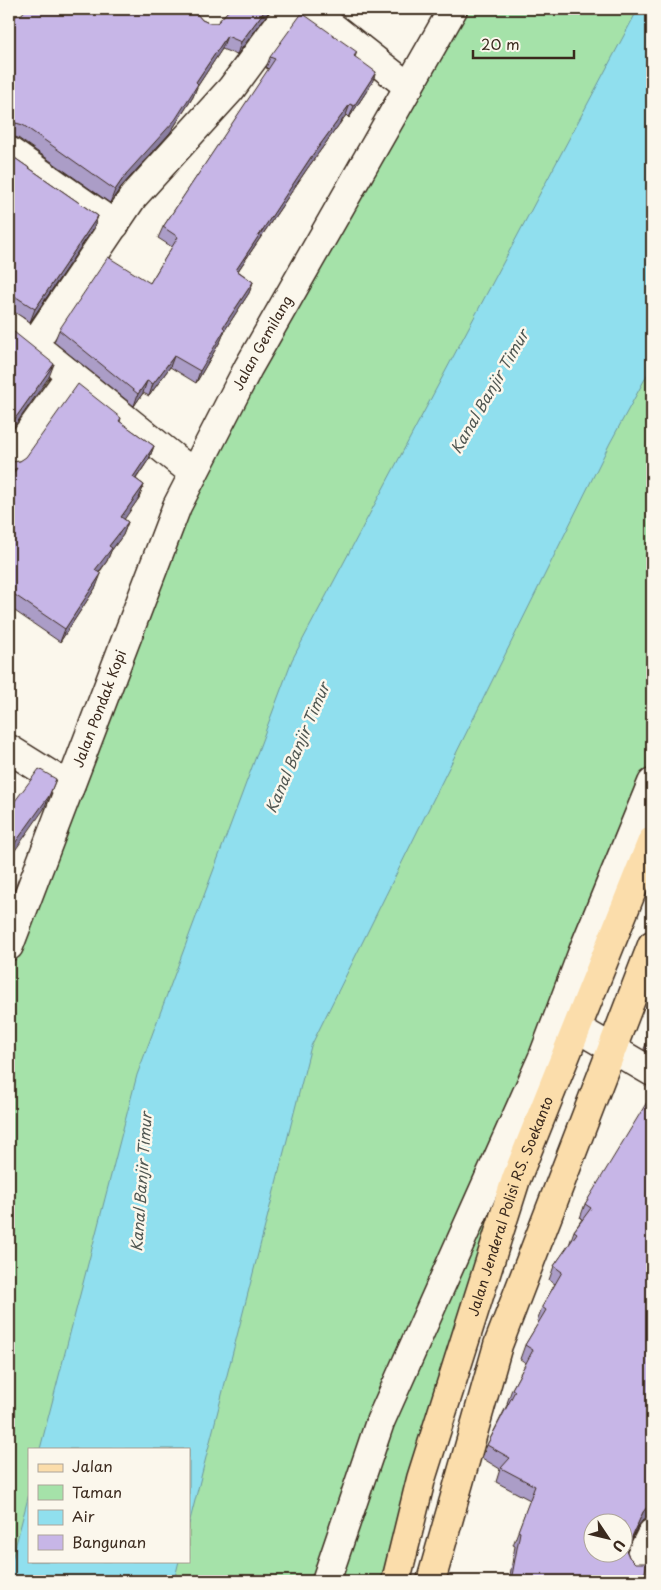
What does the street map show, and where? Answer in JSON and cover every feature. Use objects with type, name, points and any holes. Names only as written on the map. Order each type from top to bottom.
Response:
[{"type":"main road","name":"Jalan Jenderal Polisi RS. Soekanto","points":[[396,1581],[421,1479],[516,1178],[652,841]]},
{"type":"main road","points":[[431,1581],[498,1345],[652,945]]},
{"type":"street","points":[[9,14],[12,9]]},
{"type":"street","points":[[34,344],[143,185],[231,89],[290,9]]},
{"type":"street","points":[[310,9],[409,87]]},
{"type":"street","name":"Jalan Gemilang","points":[[193,473],[248,368],[453,9]]},
{"type":"street","points":[[9,151],[115,225]]},
{"type":"street","points":[[9,324],[193,473]]},
{"type":"street","points":[[9,460],[70,374]]},
{"type":"street","name":"Jalan Pondak Kopi","points":[[9,946],[177,506],[193,473]]},
{"type":"street","points":[[9,749],[70,787]]},
{"type":"street","points":[[326,1581],[380,1422],[543,1057],[585,946],[652,783]]},
{"type":"street","points":[[577,1028],[652,1072]]},
{"type":"street","points":[[637,1563],[652,1533]]},
{"type":"green space","points":[[454,9],[652,9],[652,841],[516,1179],[396,1581],[9,1581],[9,962],[177,506]]},
{"type":"water","name":"Kanal Banjir Timur","points":[[638,9],[652,9],[652,366],[610,443],[311,1046],[190,1520],[190,1448],[40,1448],[137,1075],[292,660]]},
{"type":"water","points":[[28,1498],[28,1562],[179,1562],[174,1581],[9,1581],[9,1571]]},
{"type":"building","points":[[26,9],[197,9],[197,14],[202,20],[209,23],[217,23],[230,9],[266,9],[241,42],[227,36],[196,82],[198,84],[175,120],[126,174],[115,190],[23,125],[9,124],[9,15],[13,17],[22,14]]},
{"type":"building","points":[[302,13],[357,52],[354,56],[376,72],[354,106],[350,104],[311,157],[236,270],[253,282],[223,327],[225,329],[200,371],[174,356],[153,384],[147,381],[138,394],[59,330],[108,257],[150,283],[178,237],[163,227],[275,59],[270,57]]},
{"type":"building","points":[[9,154],[98,216],[35,309],[16,297],[9,298]]},
{"type":"building","points":[[9,328],[54,364],[9,427]]},
{"type":"building","points":[[78,384],[121,418],[119,421],[154,446],[133,477],[144,485],[121,517],[128,522],[109,546],[112,548],[95,570],[101,574],[65,629],[9,591],[9,480],[17,468],[9,472],[9,461],[20,461],[26,457]]},
{"type":"building","points":[[39,769],[56,779],[49,796],[10,850],[9,809]]},
{"type":"building","points":[[647,1102],[652,1105],[652,1505],[648,1506],[643,1512],[634,1532],[634,1512],[584,1512],[584,1562],[647,1563],[643,1581],[511,1581],[520,1532],[518,1531],[535,1486],[501,1468],[510,1458],[487,1445],[515,1391],[512,1389],[533,1350],[525,1345],[546,1310],[542,1307],[562,1272],[554,1266],[577,1233],[574,1231],[591,1208],[585,1204]]}]
